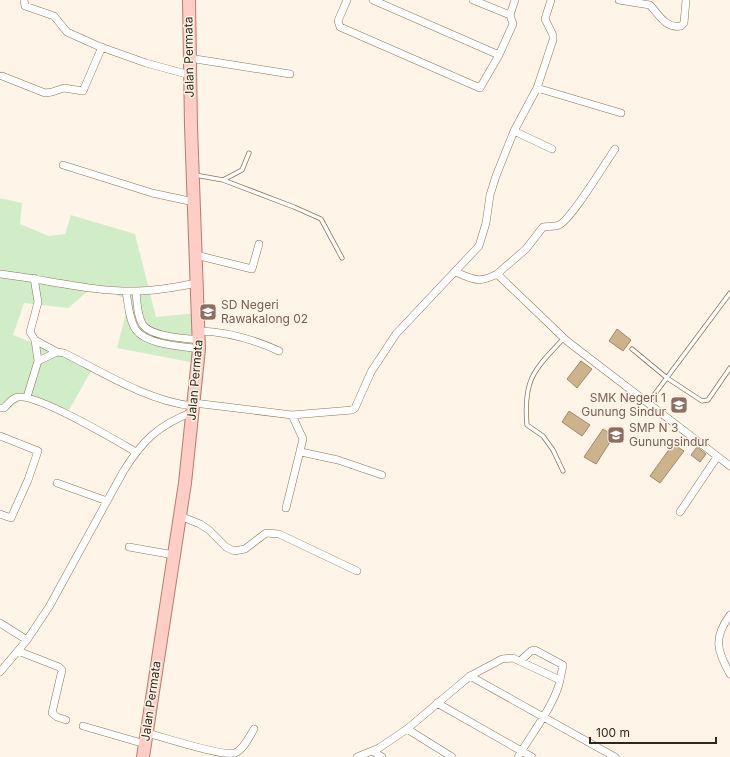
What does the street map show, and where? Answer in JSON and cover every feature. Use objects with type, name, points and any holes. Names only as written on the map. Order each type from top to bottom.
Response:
[{"type":"main road","name":"Jalan Permata","points":[[143,757],[180,516],[193,407],[199,340],[192,175],[189,0]]},
{"type":"street","points":[[24,0],[25,6],[57,18],[67,32],[146,63],[190,75]]},
{"type":"street","points":[[347,0],[338,21],[340,27],[480,88],[499,55],[512,24],[510,15],[515,0]]},
{"type":"street","points":[[373,0],[499,55]]},
{"type":"street","points":[[473,0],[510,15]]},
{"type":"street","points":[[35,340],[57,352],[64,353],[151,395],[171,402],[193,407],[292,415],[352,410],[356,408],[372,372],[396,334],[479,246],[486,223],[493,187],[514,131],[537,88],[553,40],[553,35],[545,19],[551,0]]},
{"type":"street","points":[[619,0],[650,5],[666,23],[679,27],[684,21],[686,0]]},
{"type":"street","points":[[2,76],[45,93],[64,88],[83,91],[102,47]]},
{"type":"street","points":[[189,58],[290,74]]},
{"type":"street","points":[[537,88],[621,113]]},
{"type":"street","points":[[514,131],[552,149]]},
{"type":"street","points":[[455,272],[478,280],[484,280],[497,274],[526,249],[543,227],[557,226],[563,223],[583,198],[615,149]]},
{"type":"street","points":[[63,165],[152,193],[194,202]]},
{"type":"street","points":[[196,255],[252,268],[259,244]]},
{"type":"street","points":[[0,274],[126,291],[157,290],[197,283]]},
{"type":"street","points":[[497,274],[564,338],[730,466]]},
{"type":"street","points":[[27,398],[38,361],[35,340],[30,332],[38,302],[34,278]]},
{"type":"street","points":[[126,291],[132,321],[136,329],[140,334],[160,343],[199,340],[217,332],[254,340],[278,351]]},
{"type":"street","points":[[136,291],[140,319],[142,324],[147,329],[162,335],[199,340]]},
{"type":"street","points":[[38,361],[57,352]]},
{"type":"street","points":[[0,409],[16,398],[27,398],[70,415],[136,452]]},
{"type":"street","points":[[0,672],[27,640],[50,607],[107,501],[136,452],[156,430],[193,407]]},
{"type":"street","points":[[286,508],[303,439],[292,415]]},
{"type":"street","points":[[0,436],[38,451],[28,480],[10,518],[0,514]]},
{"type":"street","points":[[301,452],[338,460],[382,476]]},
{"type":"street","points":[[680,512],[717,456]]},
{"type":"street","points":[[57,483],[107,501]]},
{"type":"street","points":[[180,516],[200,524],[209,530],[226,547],[234,551],[245,549],[266,534],[279,534],[357,571]]},
{"type":"street","points":[[129,547],[174,555]]},
{"type":"street","points":[[730,615],[720,632],[718,648],[720,657],[730,674]]},
{"type":"street","points":[[0,623],[27,640]]},
{"type":"street","points":[[520,662],[532,651],[538,650],[563,664],[557,690],[543,717],[520,754]]},
{"type":"street","points":[[18,651],[59,667],[62,670],[52,713],[66,720]]},
{"type":"street","points":[[357,757],[374,752],[407,729],[470,676],[502,659],[513,658],[560,680]]},
{"type":"street","points":[[470,676],[615,757]]},
{"type":"street","points":[[437,703],[520,754],[532,757]]},
{"type":"street","points":[[83,726],[218,753],[232,754],[237,752],[245,744],[254,729]]},
{"type":"street","points":[[407,729],[452,757]]},
{"type":"street","points":[[374,752],[382,757]]},
{"type":"lane","points":[[223,180],[242,170],[249,153]]},
{"type":"lane","points":[[192,175],[223,180],[294,207],[321,220],[342,258]]},
{"type":"lane","points":[[648,404],[730,292]]},
{"type":"lane","points":[[563,471],[553,450],[543,436],[527,425],[527,401],[530,378],[541,363],[564,338]]},
{"type":"lane","points":[[632,349],[667,378],[699,400],[705,401],[730,368]]},
{"type":"green space","points":[[0,198],[22,203],[20,224],[49,236],[65,234],[71,215],[135,234],[156,317],[197,313],[195,363],[117,348],[129,301],[113,293],[87,292],[68,308],[24,303],[13,335],[94,366],[69,410],[28,394],[7,411],[0,407]]},
{"type":"building","points":[[617,329],[631,340],[623,351],[609,341]]},
{"type":"building","points":[[581,361],[592,369],[577,388],[567,379]]},
{"type":"building","points":[[569,411],[590,425],[582,436],[562,422]]},
{"type":"building","points":[[603,429],[614,436],[596,464],[584,457]]},
{"type":"building","points":[[673,444],[684,451],[660,483],[650,476]]},
{"type":"building","points":[[697,447],[706,454],[700,462],[691,455]]},
{"type":"place","name":"SD Negeri Rawakalong 02","points":[[208,312]]},
{"type":"place","name":"SMK Negeri 1 Gunung Sindur","points":[[679,405]]},
{"type":"place","name":"SMP N 3 Gunungsindur","points":[[616,435]]}]
